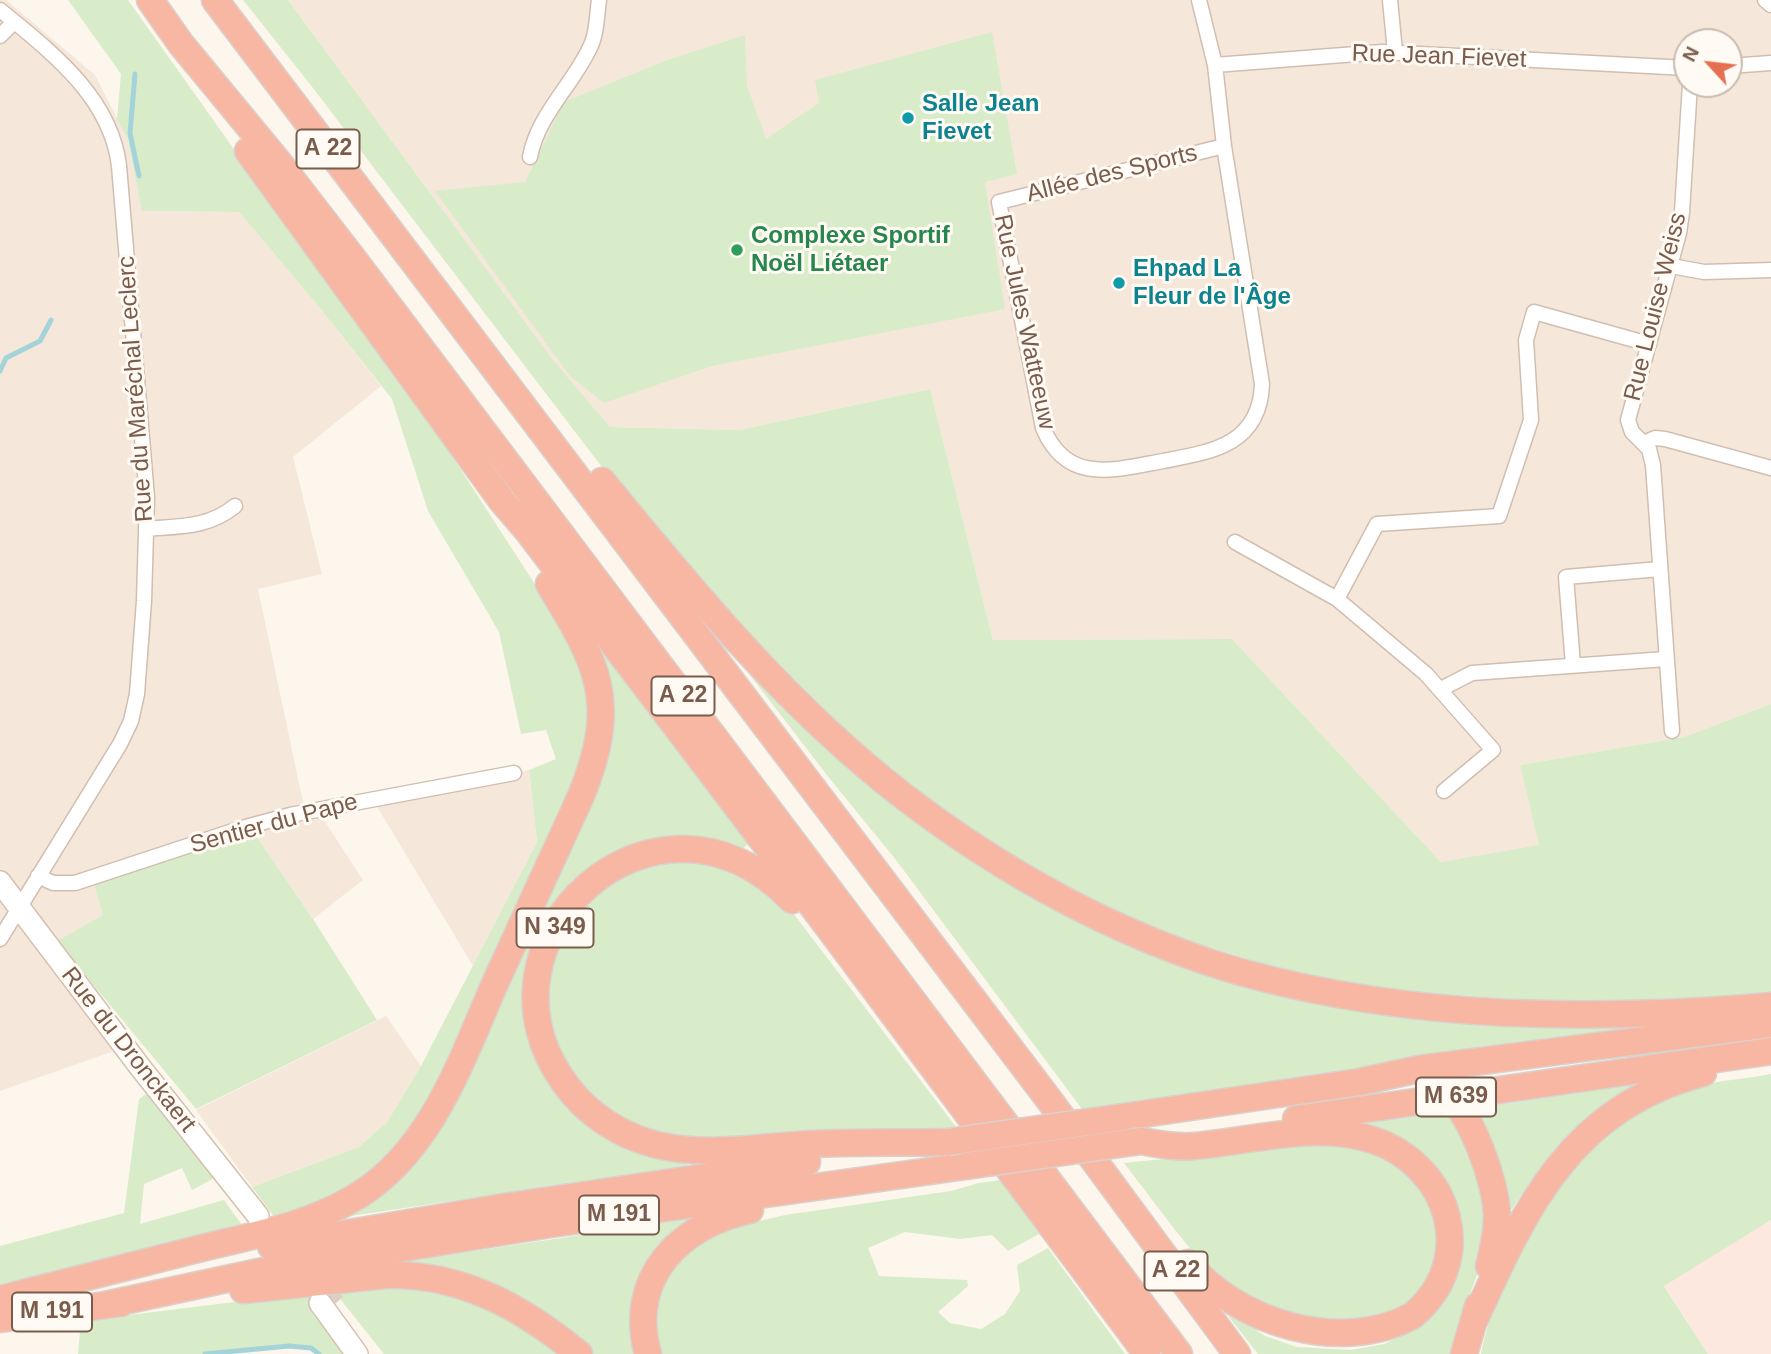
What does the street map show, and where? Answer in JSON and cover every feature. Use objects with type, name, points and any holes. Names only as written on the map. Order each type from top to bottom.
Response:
[{"type":"highway","name":"A 22","points":[[150,0],[181,44],[280,164],[355,261],[1179,1354]]},
{"type":"highway","name":"A 22","points":[[215,0],[1115,1188],[1237,1354]]},
{"type":"highway","points":[[181,44],[188,69],[502,501],[527,530],[1147,1354]]},
{"type":"highway","points":[[441,299],[527,391],[707,606],[811,715],[901,794],[983,851],[1038,885],[1118,925],[1194,956],[1265,978],[1353,996],[1443,1008],[1535,1014],[1657,1013],[1771,1006]]},
{"type":"highway","points":[[1,1305],[320,1215],[342,1205],[378,1181],[403,1157],[426,1127],[453,1078],[581,796],[600,734],[600,694],[587,651],[538,565],[507,520],[502,501]]},
{"type":"highway","name":"N 349","points":[[937,1073],[784,892],[764,874],[727,857],[687,849],[648,852],[607,870],[577,896],[564,913],[544,953],[536,995],[542,1038],[549,1057],[572,1093],[588,1110],[621,1131],[658,1145],[715,1151],[744,1151],[810,1144],[948,1142]]},
{"type":"highway","name":"M 639","points":[[1123,1117],[1359,1082],[1419,1069],[1771,1024]]},
{"type":"highway","points":[[1474,1321],[1525,1215],[1553,1174],[1588,1134],[1613,1113],[1646,1094],[1771,1051]]},
{"type":"highway","name":"M 639","points":[[1142,1141],[1771,1051]]},
{"type":"highway","points":[[1359,1082],[1418,1080],[1435,1085],[1453,1097],[1468,1119],[1489,1175],[1497,1208],[1495,1238],[1464,1354]]},
{"type":"highway","name":"M 191","points":[[1,1305],[299,1240],[1123,1117]]},
{"type":"highway","points":[[1115,1188],[1151,1217],[1190,1266],[1219,1295],[1244,1313],[1282,1332],[1321,1342],[1345,1342],[1371,1337],[1403,1324],[1422,1308],[1435,1291],[1450,1245],[1447,1212],[1428,1177],[1396,1149],[1372,1139],[1342,1133],[1296,1133],[1184,1147],[1142,1141]]},
{"type":"highway","name":"M 191","points":[[1,1305],[105,1305],[286,1266],[551,1224],[1142,1141]]},
{"type":"highway","points":[[648,1354],[643,1320],[649,1287],[658,1267],[671,1251],[698,1229],[739,1213],[878,1190],[966,1166]]},
{"type":"highway","points":[[105,1305],[410,1274],[458,1283],[500,1300],[542,1325],[579,1354]]},
{"type":"highway","points":[[1102,1292],[1140,1354]]},
{"type":"main road","name":"Rue du Dronckaert","points":[[0,883],[258,1216]]},
{"type":"main road","points":[[357,1354],[328,1304],[373,1354]]},
{"type":"street","points":[[530,157],[533,141],[592,42],[599,0]]},
{"type":"street","points":[[1199,0],[1215,65]]},
{"type":"street","points":[[1390,0],[1395,52]]},
{"type":"street","points":[[1765,0],[1771,5]]},
{"type":"street","name":"Rue du Maréchal Leclerc","points":[[0,10],[74,75],[102,115],[115,144],[145,453],[146,529],[139,679],[131,721],[110,761],[0,939]]},
{"type":"street","points":[[0,36],[14,22]]},
{"type":"street","name":"Rue Jean Fievet","points":[[1215,65],[1395,52],[1673,67]]},
{"type":"street","points":[[1743,65],[1771,64]]},
{"type":"street","name":"Rue Jules Watteeuw","points":[[999,202],[1040,419],[1051,443],[1069,461],[1086,469],[1104,472],[1208,452],[1229,444],[1245,430],[1257,412],[1262,393],[1224,146],[1215,65]]},
{"type":"street","name":"Rue Louise Weiss","points":[[1672,731],[1653,465],[1648,449],[1632,432],[1628,420],[1671,266],[1682,212],[1689,98]]},
{"type":"street","name":"Allée des Sports","points":[[999,202],[1224,146]]},
{"type":"street","points":[[1671,266],[1717,272],[1771,270]]},
{"type":"street","points":[[1337,598],[1377,524],[1499,516],[1530,428],[1526,340],[1534,312],[1649,344]]},
{"type":"street","points":[[1644,443],[1655,438],[1664,439],[1771,468]]},
{"type":"street","points":[[146,529],[208,523],[222,517],[235,506]]},
{"type":"street","points":[[1235,542],[1337,598],[1441,689],[1493,750],[1444,791]]},
{"type":"street","points":[[1573,665],[1566,577],[1660,569]]},
{"type":"street","points":[[1441,689],[1472,673],[1666,659]]},
{"type":"street","name":"Sentier du Pape","points":[[38,876],[53,883],[75,883],[290,815],[514,773]]},
{"type":"shaded area","points":[[0,0],[6,0],[95,75],[128,140],[143,211],[239,212],[381,386],[293,457],[322,574],[258,589],[304,807],[529,770],[537,842],[473,966],[376,805],[320,814],[363,880],[313,919],[252,830],[94,884],[104,915],[41,950],[117,1050],[0,1091]]},
{"type":"shaded area","points":[[288,0],[1771,0],[1771,704],[1684,737],[1520,765],[1540,846],[1441,862],[1232,639],[993,640],[930,389],[739,430],[610,427],[554,361]]},
{"type":"shaded area","points":[[386,1016],[421,1066],[387,1122],[359,1147],[252,1187],[196,1110]]},
{"type":"shaded area","points":[[1771,1220],[1771,1354],[1708,1354],[1664,1285]]},
{"type":"green space","points":[[68,0],[128,0],[452,456],[578,651],[591,714],[587,748],[572,792],[437,1085],[426,1103],[402,1137],[359,1180],[322,1202],[275,1218],[252,1187],[359,1147],[387,1122],[421,1066],[537,842],[529,770],[556,759],[546,730],[521,734],[499,632],[428,511],[392,399],[239,212],[142,211],[128,140],[117,119],[121,74]]},
{"type":"green space","points":[[243,0],[288,0],[554,361],[610,427],[739,430],[930,389],[993,640],[1232,639],[1441,862],[1539,845],[1520,765],[1684,737],[1771,704],[1771,993],[1694,999],[1555,1002],[1386,990],[1322,978],[1261,963],[1164,933],[1092,900],[1040,872],[949,814],[858,742],[785,674],[611,479]]},
{"type":"green space","name":"Complexe Sportif Noël Liétaer","points":[[992,32],[1017,174],[985,182],[1005,309],[712,366],[604,403],[570,376],[435,191],[525,182],[564,102],[665,61],[745,35],[747,86],[766,139],[819,103],[815,80]]},
{"type":"green space","points":[[608,655],[750,842],[738,853],[681,842],[551,917],[545,1070],[687,1161],[687,1166],[344,1217],[382,1189],[583,811],[601,659]]},
{"type":"green space","points":[[746,664],[1058,910],[1397,1015],[1491,1025],[1551,1027],[1643,1024],[1643,1028],[1082,1109],[896,860],[743,666]]},
{"type":"green space","points":[[252,830],[377,1020],[196,1109],[57,941],[103,915],[94,884]]},
{"type":"green space","points":[[687,860],[730,869],[790,909],[956,1127],[716,1141],[642,1127],[613,1114],[597,1101],[571,1074],[563,1061],[553,1031],[550,990],[558,950],[577,915],[590,899],[607,886],[636,872]]},
{"type":"green space","points":[[1771,1074],[1771,1220],[1664,1286],[1708,1354],[1481,1354],[1496,1302],[1518,1252],[1546,1206],[1603,1134],[1627,1116],[1692,1088]]},
{"type":"green space","points":[[1637,1084],[1638,1088],[1599,1110],[1573,1131],[1540,1168],[1512,1209],[1507,1208],[1509,1197],[1475,1108]]},
{"type":"green space","points":[[149,1092],[216,1177],[192,1190],[182,1168],[144,1184],[140,1224],[224,1200],[242,1225],[0,1284],[0,1246],[124,1213],[139,1099]]},
{"type":"green space","points":[[1453,1110],[1480,1176],[1487,1207],[1480,1267],[1460,1320],[1451,1354],[1258,1354],[1229,1317],[1232,1313],[1265,1336],[1297,1347],[1351,1350],[1384,1344],[1409,1331],[1459,1222],[1359,1126],[1362,1123]]},
{"type":"green space","points":[[1311,1144],[1348,1145],[1402,1167],[1423,1188],[1436,1215],[1437,1249],[1433,1268],[1423,1288],[1409,1304],[1385,1320],[1315,1328],[1227,1286],[1197,1257],[1124,1163]]},
{"type":"green space","points":[[1001,1180],[1039,1234],[1008,1251],[992,1235],[960,1239],[905,1232],[868,1248],[879,1276],[967,1280],[968,1286],[938,1312],[950,1323],[981,1329],[1005,1314],[1020,1291],[1017,1265],[1048,1248],[1125,1354],[662,1354],[654,1330],[657,1299],[670,1271],[695,1247],[725,1229],[785,1215],[951,1191]]},
{"type":"green space","points":[[693,1218],[664,1247],[640,1354],[591,1354],[402,1267],[402,1262]]},
{"type":"green space","points":[[400,1287],[449,1294],[479,1303],[520,1326],[558,1354],[384,1354],[333,1290]]},
{"type":"green space","points":[[307,1293],[349,1354],[321,1354],[311,1348],[289,1346],[205,1354],[78,1354],[81,1321]]},
{"type":"waterway","points":[[135,74],[130,133],[139,176]]},
{"type":"waterway","points":[[0,371],[6,358],[40,341],[51,320]]},
{"type":"waterway","points":[[205,1354],[289,1346],[311,1348],[319,1354]]},
{"type":"tunnel","points":[[308,1273],[335,1304]]},
{"type":"place","name":"Salle Jean Fievet","points":[[908,118]]},
{"type":"place","name":"Complexe Sportif Noël Liétaer","points":[[737,250]]},
{"type":"place","name":"Ehpad La Fleur de l'Âge","points":[[1119,283]]}]
